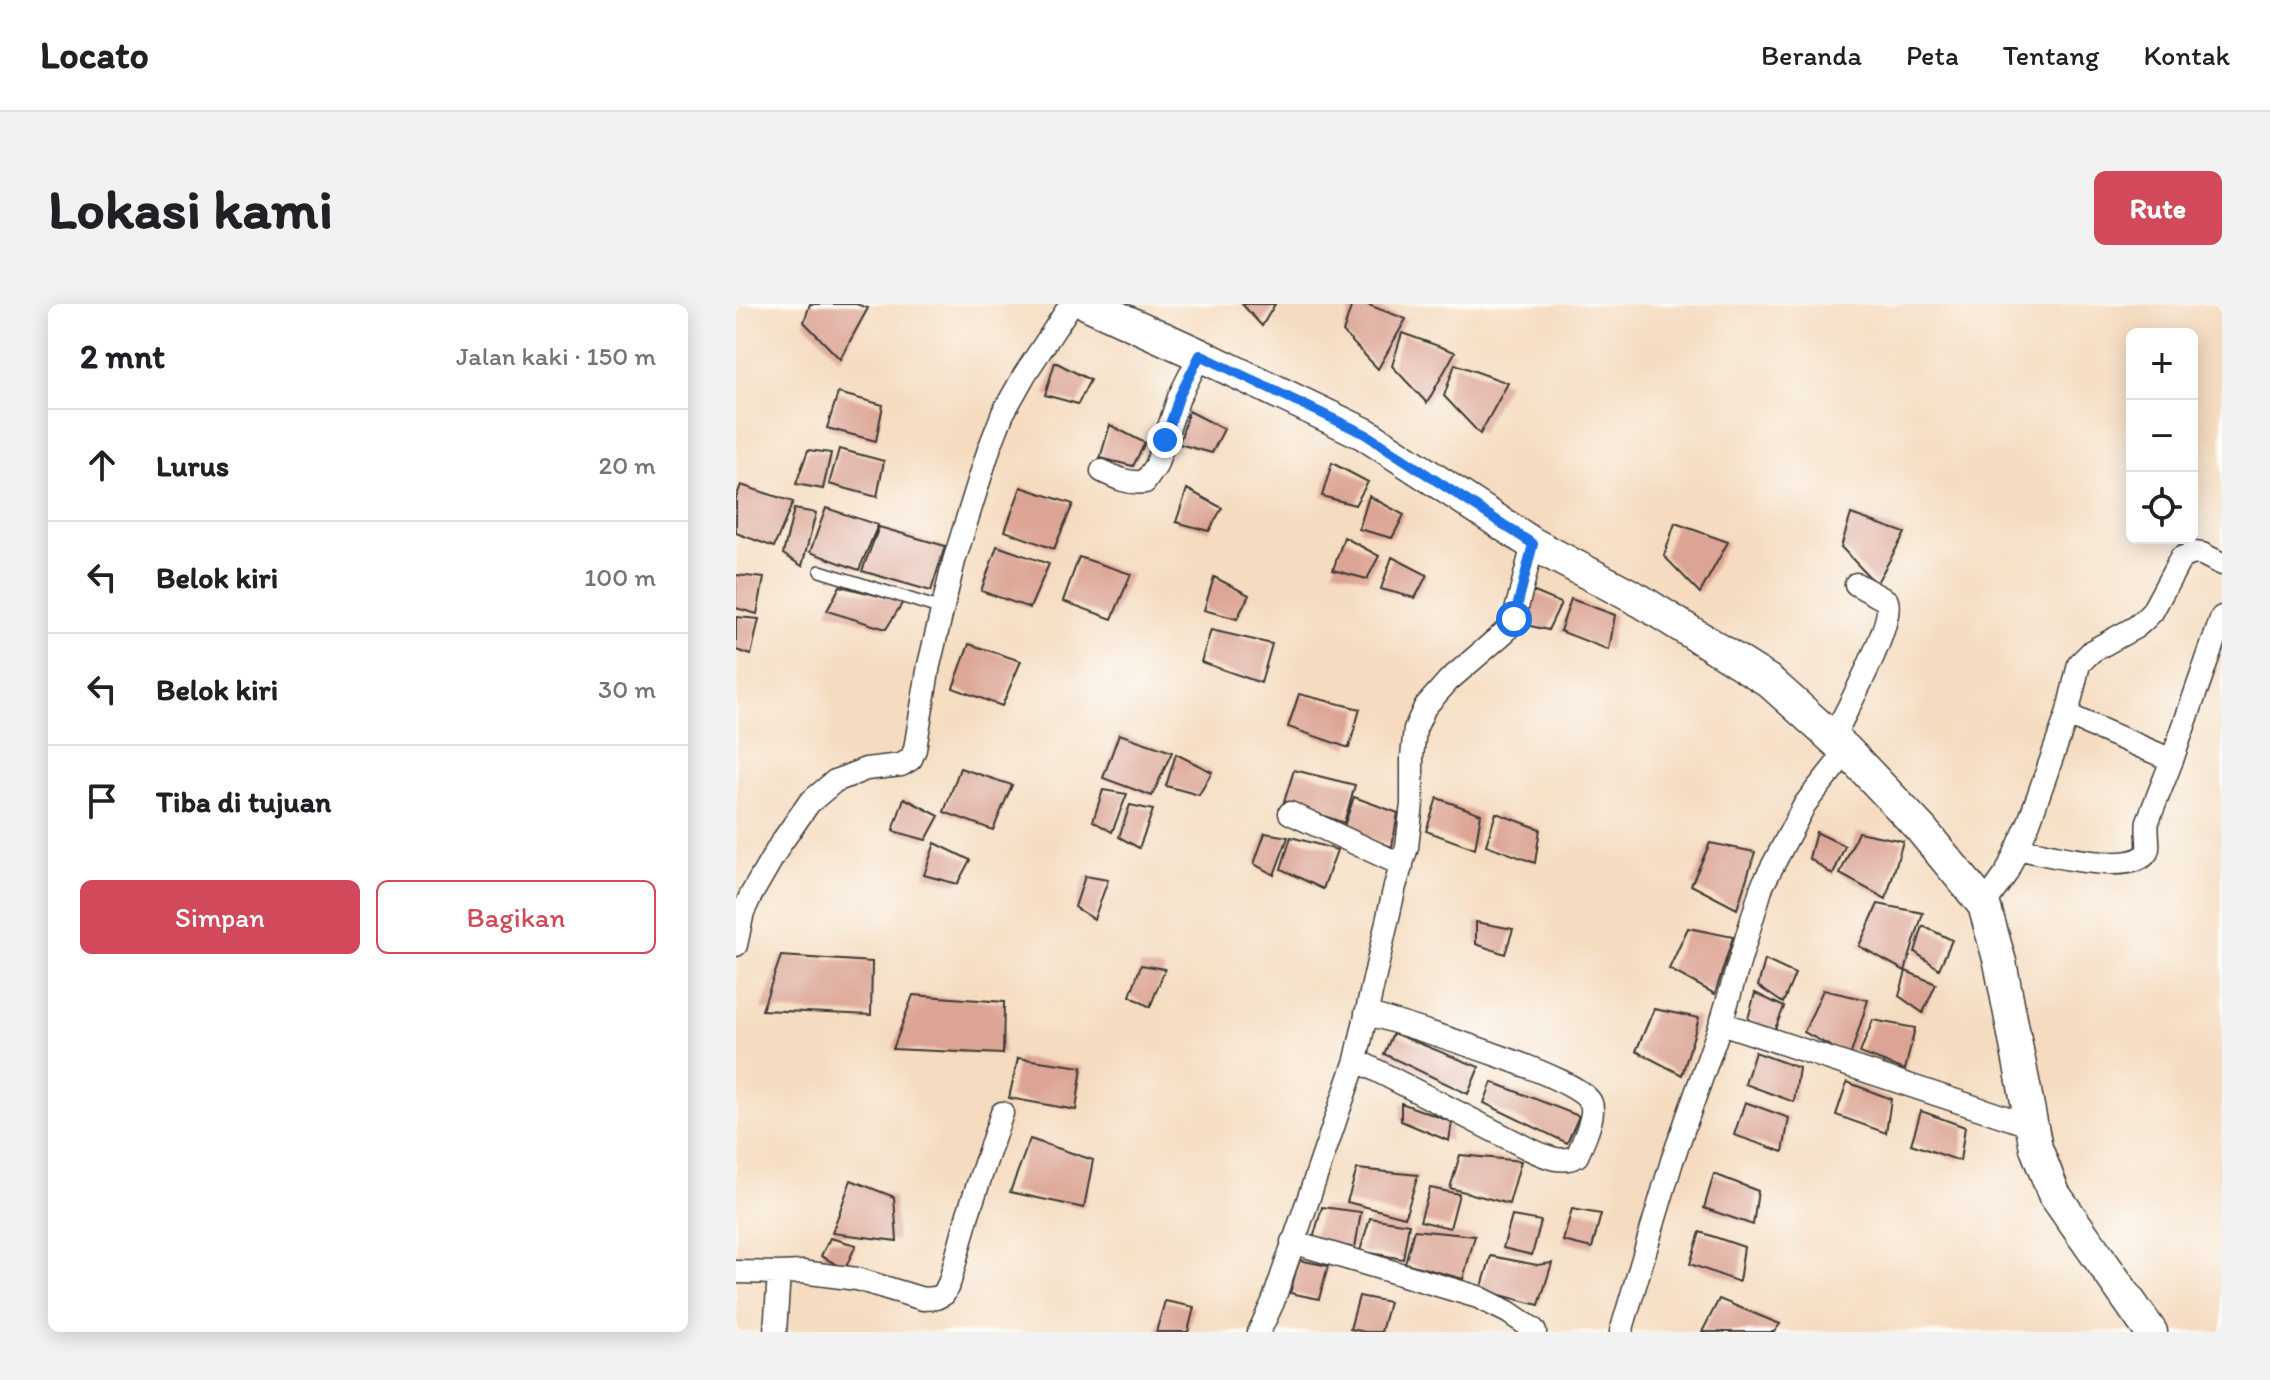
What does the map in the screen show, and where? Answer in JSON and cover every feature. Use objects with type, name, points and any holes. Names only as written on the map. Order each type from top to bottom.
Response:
[{"type":"street","points":[[736,945],[743,912],[751,895],[809,803],[835,781],[866,769],[901,765],[911,759],[942,609],[989,449],[1003,413],[1025,374],[1071,304]]},
{"type":"street","points":[[1088,304],[1365,434],[1533,544],[1641,601],[1769,681],[1840,744],[1921,829],[1984,905],[2000,962],[2036,1148],[2054,1194],[2151,1332]]},
{"type":"street","points":[[1102,471],[1131,482],[1145,482],[1150,477],[1179,397],[1200,355]]},
{"type":"street","points":[[1259,1332],[1273,1302],[1356,1060],[1395,886],[1407,847],[1415,729],[1425,707],[1440,689],[1506,631],[1514,619],[1533,544]]},
{"type":"street","points":[[1984,905],[2006,874],[2029,822],[2067,715],[2079,664],[2092,651],[2136,627],[2152,612],[2181,558],[2194,553],[2202,554],[2222,564]]},
{"type":"street","points":[[1621,1332],[1672,1161],[1721,1023],[1762,886],[1840,744],[1888,614],[1887,601],[1856,584]]},
{"type":"street","points":[[2018,848],[2090,862],[2119,863],[2141,858],[2148,849],[2148,821],[2222,617]]},
{"type":"street","points":[[2067,715],[2172,760]]},
{"type":"street","points":[[1290,813],[1402,865]]},
{"type":"street","points":[[1356,1060],[1553,1159],[1568,1161],[1577,1156],[1592,1113],[1585,1095],[1544,1072],[1366,1013]]},
{"type":"street","points":[[1721,1023],[2032,1126]]},
{"type":"street","points":[[736,1272],[802,1272],[857,1279],[923,1299],[944,1294],[1002,1113]]},
{"type":"street","points":[[1292,1242],[1478,1297],[1508,1312],[1535,1332]]},
{"type":"street","points":[[775,1332],[779,1273]]},
{"type":"lane","points":[[820,571],[942,609]]},
{"type":"building","points":[[810,304],[856,304],[868,308],[840,359],[804,322]]},
{"type":"building","points":[[1242,304],[1275,304],[1262,326]]},
{"type":"building","points":[[1352,304],[1366,304],[1406,319],[1378,369],[1343,332]]},
{"type":"building","points":[[1402,333],[1455,352],[1427,403],[1392,366]]},
{"type":"building","points":[[1055,362],[1090,380],[1078,404],[1045,395]]},
{"type":"building","points":[[1455,364],[1508,383],[1480,434],[1444,396]]},
{"type":"building","points":[[838,393],[883,405],[876,441],[827,428]]},
{"type":"building","points":[[1189,411],[1224,429],[1212,453],[1179,444]]},
{"type":"building","points":[[1110,425],[1145,443],[1133,466],[1100,458]]},
{"type":"building","points":[[839,449],[884,461],[877,497],[829,484]]},
{"type":"building","points":[[808,450],[831,453],[823,489],[796,484]]},
{"type":"building","points":[[1332,463],[1368,482],[1355,505],[1322,496]]},
{"type":"building","points":[[741,485],[793,502],[774,547],[736,533],[736,498]]},
{"type":"building","points":[[1021,487],[1073,504],[1054,549],[1005,531]]},
{"type":"building","points":[[1187,489],[1222,508],[1209,531],[1176,522]]},
{"type":"building","points":[[1369,496],[1404,515],[1392,538],[1359,529]]},
{"type":"building","points":[[826,508],[878,525],[859,570],[810,552]]},
{"type":"building","points":[[794,509],[816,513],[802,566],[783,554]]},
{"type":"building","points":[[1851,514],[1905,533],[1876,584],[1841,547]]},
{"type":"building","points":[[1675,523],[1728,542],[1700,593],[1664,556]]},
{"type":"building","points":[[879,527],[945,546],[931,591],[862,571]]},
{"type":"building","points":[[1344,537],[1379,556],[1367,579],[1333,570]]},
{"type":"building","points":[[997,546],[1049,564],[1030,608],[981,591]]},
{"type":"building","points":[[1079,557],[1131,574],[1112,619],[1063,601]]},
{"type":"building","points":[[1392,557],[1427,575],[1415,598],[1381,589]]},
{"type":"building","points":[[736,575],[764,578],[757,614],[736,608]]},
{"type":"building","points":[[1214,577],[1249,595],[1237,619],[1204,610]]},
{"type":"building","points":[[840,586],[903,602],[886,629],[827,611]]},
{"type":"building","points":[[1532,591],[1561,603],[1548,630],[1522,624]]},
{"type":"building","points":[[1571,599],[1615,615],[1609,650],[1560,631]]},
{"type":"building","points":[[736,617],[759,619],[751,655],[736,650]]},
{"type":"building","points":[[1211,630],[1272,644],[1261,683],[1201,662]]},
{"type":"building","points":[[969,644],[1021,661],[1002,706],[953,688]]},
{"type":"building","points":[[1299,694],[1360,709],[1349,748],[1288,727]]},
{"type":"building","points":[[1119,734],[1172,752],[1152,796],[1103,778]]},
{"type":"building","points":[[1176,754],[1212,772],[1199,795],[1166,786]]},
{"type":"building","points":[[960,768],[1012,785],[993,830],[944,812]]},
{"type":"building","points":[[1294,770],[1355,785],[1344,823],[1284,802]]},
{"type":"building","points":[[1103,790],[1127,794],[1112,832],[1093,821]]},
{"type":"building","points":[[1354,797],[1398,813],[1392,847],[1343,829]]},
{"type":"building","points":[[904,798],[939,816],[926,840],[893,831]]},
{"type":"building","points":[[1437,798],[1481,814],[1475,849],[1426,831]]},
{"type":"building","points":[[1130,805],[1153,810],[1139,848],[1119,837]]},
{"type":"building","points":[[1496,813],[1540,829],[1535,863],[1486,845]]},
{"type":"building","points":[[1816,832],[1845,846],[1833,875],[1809,858]]},
{"type":"building","points":[[1858,832],[1903,841],[1886,899],[1840,874]]},
{"type":"building","points":[[1265,833],[1288,837],[1274,875],[1254,864]]},
{"type":"building","points":[[1291,837],[1337,850],[1323,889],[1281,869]]},
{"type":"building","points":[[935,843],[970,860],[957,884],[924,875]]},
{"type":"building","points":[[1710,843],[1755,852],[1737,909],[1691,885]]},
{"type":"building","points":[[1085,876],[1108,880],[1094,919],[1075,907]]},
{"type":"building","points":[[1878,904],[1923,913],[1905,971],[1859,946]]},
{"type":"building","points":[[1476,922],[1513,929],[1505,954],[1476,944]]},
{"type":"building","points":[[1923,926],[1952,940],[1939,969],[1915,952]]},
{"type":"building","points":[[1688,928],[1733,937],[1715,994],[1669,969]]},
{"type":"building","points":[[781,956],[872,962],[871,1015],[762,1010]]},
{"type":"building","points":[[1765,960],[1795,974],[1783,1003],[1758,986]]},
{"type":"building","points":[[1141,965],[1165,969],[1150,1007],[1130,996]]},
{"type":"building","points":[[1906,971],[1936,984],[1923,1013],[1899,996]]},
{"type":"building","points":[[1823,990],[1868,1000],[1850,1057],[1804,1032]]},
{"type":"building","points":[[1755,993],[1784,1007],[1772,1036],[1748,1019]]},
{"type":"building","points":[[913,995],[1004,1002],[1003,1054],[893,1049]]},
{"type":"building","points":[[1654,1009],[1699,1018],[1682,1075],[1636,1051]]},
{"type":"building","points":[[1873,1020],[1915,1028],[1905,1070],[1860,1053]]},
{"type":"building","points":[[1393,1033],[1479,1067],[1468,1094],[1384,1054]]},
{"type":"building","points":[[1755,1052],[1799,1068],[1794,1102],[1745,1084]]},
{"type":"building","points":[[1018,1058],[1082,1067],[1076,1110],[1009,1098]]},
{"type":"building","points":[[1492,1082],[1579,1116],[1567,1143],[1484,1103]]},
{"type":"building","points":[[1847,1082],[1891,1099],[1886,1133],[1836,1115]]},
{"type":"building","points":[[1745,1102],[1789,1118],[1783,1152],[1734,1135]]},
{"type":"building","points":[[1401,1103],[1452,1122],[1449,1141],[1401,1121]]},
{"type":"building","points":[[1921,1111],[1965,1127],[1960,1161],[1911,1144]]},
{"type":"building","points":[[1030,1139],[1093,1160],[1084,1208],[1010,1192]]},
{"type":"building","points":[[1460,1155],[1521,1161],[1509,1204],[1450,1188]]},
{"type":"building","points":[[1357,1169],[1418,1175],[1405,1217],[1347,1202]]},
{"type":"building","points":[[1714,1174],[1758,1191],[1753,1225],[1704,1208]]},
{"type":"building","points":[[851,1180],[894,1197],[897,1241],[832,1233]]},
{"type":"building","points":[[1430,1188],[1459,1194],[1450,1228],[1420,1221]]},
{"type":"building","points":[[1322,1207],[1361,1212],[1355,1248],[1313,1239]]},
{"type":"building","points":[[1572,1209],[1601,1214],[1592,1248],[1563,1241]]},
{"type":"building","points":[[1512,1216],[1541,1221],[1532,1255],[1503,1248]]},
{"type":"building","points":[[1370,1218],[1409,1224],[1403,1259],[1360,1251]]},
{"type":"building","points":[[1414,1230],[1475,1236],[1463,1279],[1405,1263]]},
{"type":"building","points":[[1700,1232],[1744,1247],[1739,1282],[1690,1264]]},
{"type":"building","points":[[830,1238],[856,1245],[845,1269],[821,1256]]},
{"type":"building","points":[[1491,1256],[1537,1265],[1552,1263],[1539,1305],[1481,1290]]},
{"type":"building","points":[[1299,1260],[1328,1266],[1319,1299],[1290,1293]]},
{"type":"building","points":[[1359,1296],[1389,1302],[1381,1332],[1350,1329]]},
{"type":"building","points":[[1719,1299],[1780,1324],[1774,1332],[1702,1332]]},
{"type":"building","points":[[1165,1301],[1194,1307],[1188,1332],[1156,1332]]},
{"type":"route","points":[[1165,440],[1179,397],[1200,355],[1365,434],[1533,544],[1514,619]]}]
